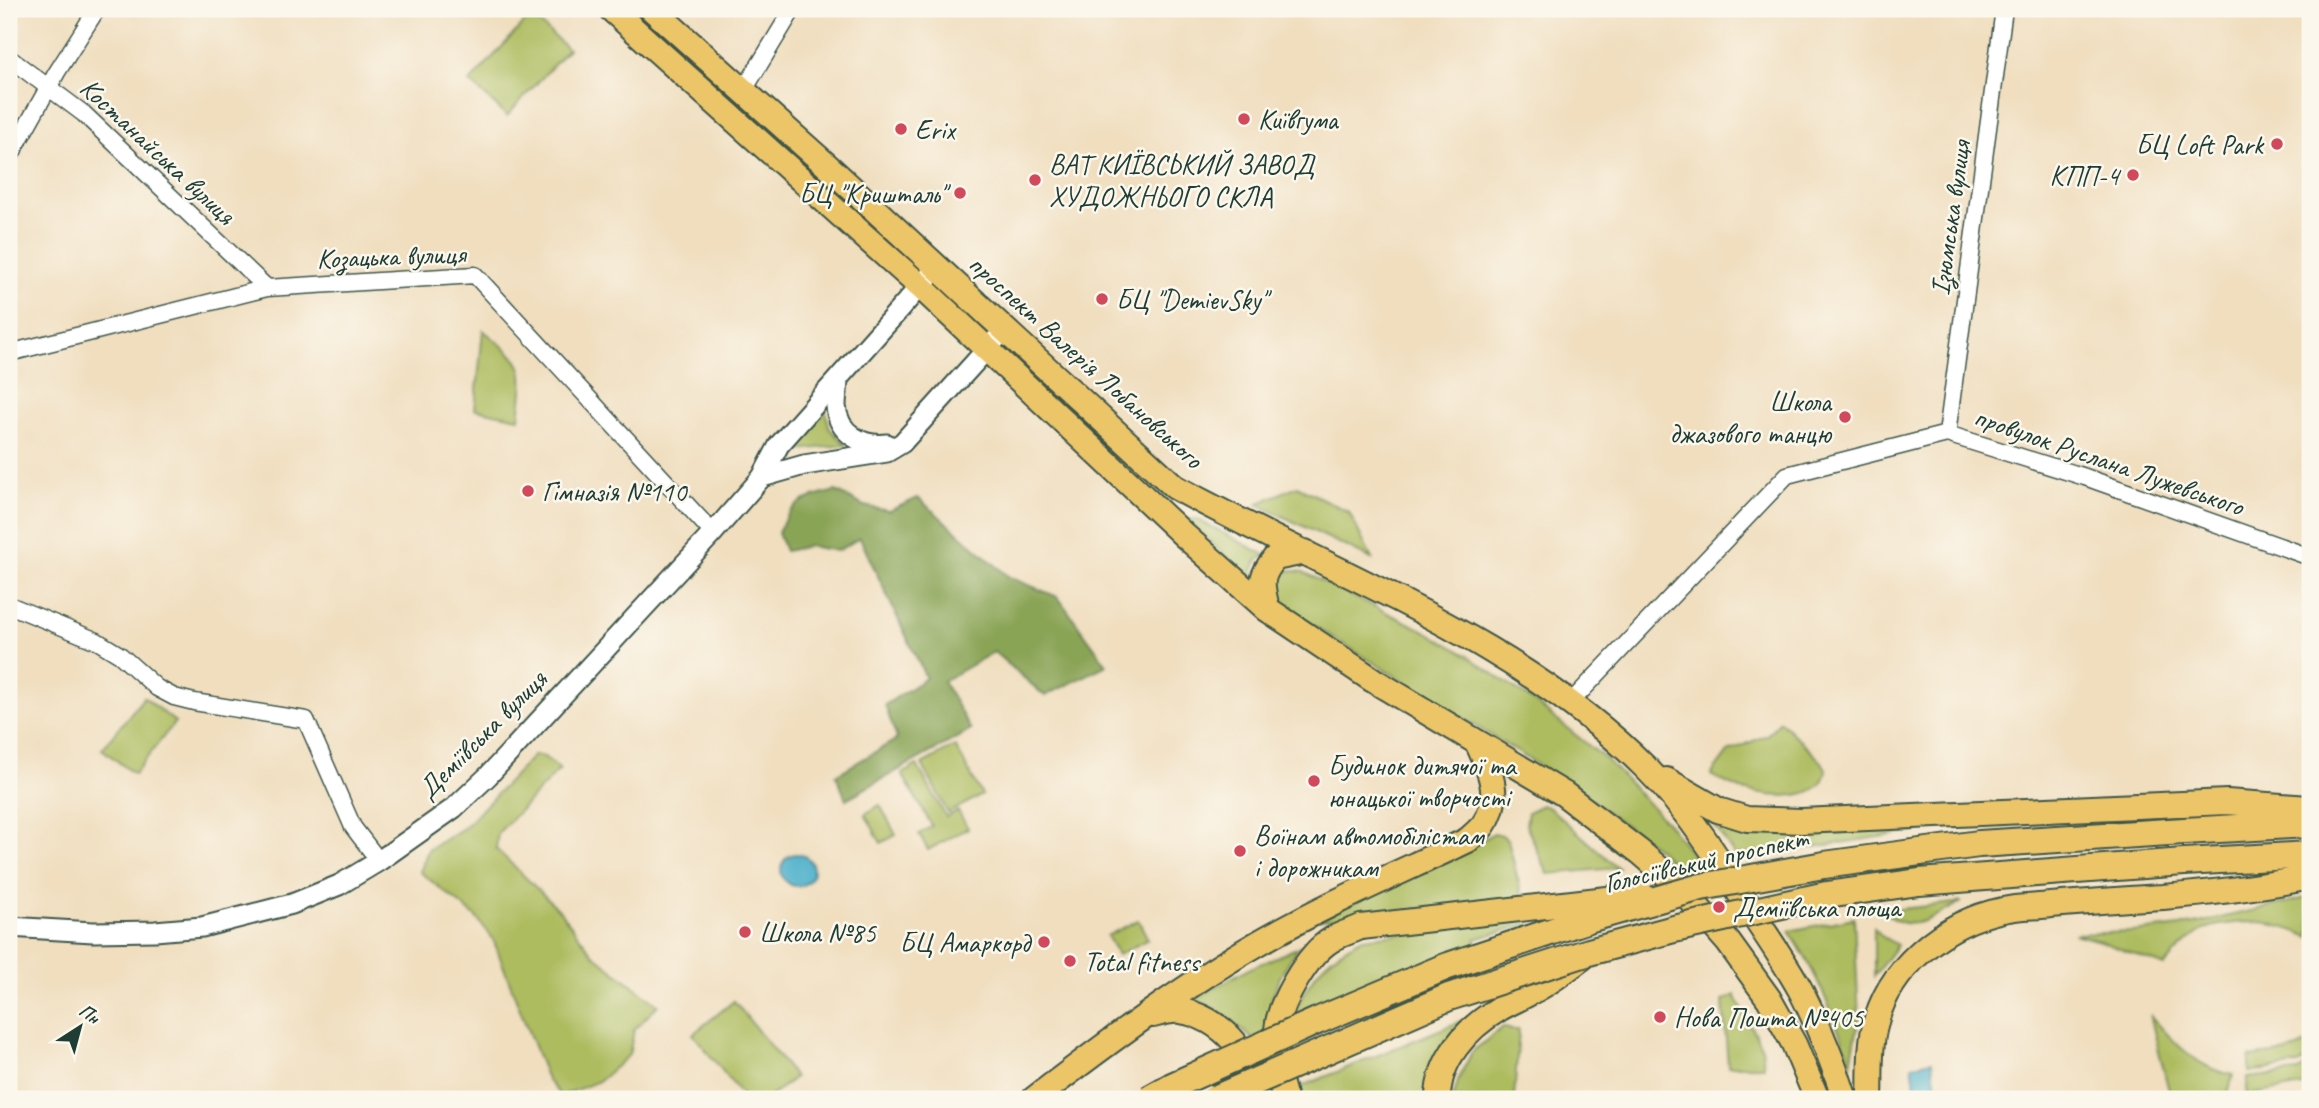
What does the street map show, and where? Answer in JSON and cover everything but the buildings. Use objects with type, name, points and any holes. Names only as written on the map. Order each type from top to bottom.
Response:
[{"type":"highway","name":"Голосіївський проспект","points":[[1149,1099],[1172,1086],[1317,1021],[1445,967],[1592,918],[1701,887],[1824,865],[1979,844],[2310,824]]},
{"type":"highway","points":[[1214,1099],[1449,997],[1674,929],[1827,895],[1919,882],[2310,855]]},
{"type":"main road","name":"проспект Валерія Лобановського","points":[[611,9],[988,349],[1185,536],[1267,609],[1373,680],[1477,742]]},
{"type":"main road","name":"проспект Валерія Лобановського","points":[[652,9],[938,267],[1175,487],[1224,514],[1306,552],[1501,656],[1571,702]]},
{"type":"main road","points":[[1267,609],[1262,586],[1264,572],[1275,558],[1306,552]]},
{"type":"main road","points":[[1571,702],[1647,769],[1669,793],[1707,845],[1800,990],[1835,1066],[1845,1099]]},
{"type":"main road","points":[[1034,1099],[1146,1016],[1288,926],[1468,840],[1485,823],[1493,802],[1491,772],[1477,742]]},
{"type":"main road","points":[[1477,742],[1564,794],[1677,884],[1728,942],[1769,999],[1794,1044],[1817,1099]]},
{"type":"main road","points":[[1647,769],[1718,810],[1747,819],[1801,821],[2227,802],[2310,808]]},
{"type":"main road","points":[[1870,1099],[1874,1030],[1880,1011],[1895,982],[1910,961],[1933,942],[1966,923],[2003,910],[2190,895],[2310,877]]},
{"type":"main road","points":[[1288,926],[1361,927],[1701,887]]},
{"type":"main road","points":[[1284,1099],[1278,1078],[1277,1027],[1285,1003],[1317,951],[1332,939],[1361,927]]},
{"type":"main road","points":[[1438,1099],[1444,1065],[1475,1026],[1589,953]]},
{"type":"main road","points":[[1146,1016],[1177,1010],[1194,1014],[1211,1023],[1238,1044],[1249,1068],[1248,1099]]},
{"type":"street","points":[[9,158],[48,86],[97,9]]},
{"type":"street","points":[[744,90],[793,9]]},
{"type":"street","name":"Ізюмська вулиця","points":[[1947,433],[2004,9]]},
{"type":"street","name":"Костанайська вулиця","points":[[9,58],[85,114],[267,288]]},
{"type":"street","name":"Деміївська вулиця","points":[[9,927],[93,932],[155,931],[202,927],[292,904],[339,885],[379,861],[454,808],[488,776],[713,533],[762,477],[779,445],[938,267]]},
{"type":"street","name":"Козацька вулиця","points":[[9,348],[267,288],[475,275],[713,533]]},
{"type":"street","points":[[762,477],[804,465],[887,452],[902,443],[1005,329]]},
{"type":"street","points":[[838,379],[836,409],[844,429],[858,442],[876,446],[902,443]]},
{"type":"street","name":"провулок Руслана Лужевського","points":[[1571,702],[1787,475],[1947,433],[2085,477],[2310,557]]},
{"type":"street","points":[[9,605],[97,641],[120,655],[157,688],[174,697],[306,720],[354,827],[379,861]]},
{"type":"green space","points":[[531,15],[568,49],[507,116],[470,82]]},
{"type":"green space","points":[[483,330],[508,351],[520,366],[522,385],[519,418],[475,409]]},
{"type":"green space","points":[[824,406],[830,429],[846,445],[781,454]]},
{"type":"green space","points":[[1297,486],[1349,512],[1372,559],[1257,504]]},
{"type":"green space","points":[[836,491],[864,506],[889,511],[918,498],[1009,577],[1058,597],[1107,665],[1045,696],[994,652],[943,681],[971,730],[846,799],[836,775],[897,739],[885,705],[926,678],[860,538],[837,551],[809,546],[785,551],[778,533],[788,514],[807,499]]},
{"type":"green space","points":[[1196,519],[1265,555],[1257,561],[1250,577],[1190,524],[1190,520]]},
{"type":"green space","points":[[1286,570],[1303,572],[1425,631],[1465,654],[1537,704],[1608,761],[1669,825],[1708,875],[1685,877],[1657,848],[1561,779],[1292,612],[1276,598],[1275,583]]},
{"type":"green space","points":[[144,697],[175,722],[134,774],[102,749]]},
{"type":"green space","points":[[1780,721],[1826,769],[1822,781],[1814,789],[1788,796],[1759,794],[1733,786],[1711,775],[1728,752],[1767,735]]},
{"type":"green space","points":[[955,746],[982,795],[948,813],[922,764]]},
{"type":"green space","points":[[534,755],[544,757],[560,769],[498,833],[496,849],[558,909],[594,955],[658,1005],[634,1030],[629,1055],[599,1081],[561,1096],[547,1080],[493,939],[475,916],[420,872],[428,850],[465,827]]},
{"type":"green space","points":[[917,765],[946,817],[958,811],[968,828],[928,850],[919,834],[932,826],[902,774]]},
{"type":"green space","points":[[880,805],[896,835],[881,843],[865,814]]},
{"type":"green space","points":[[1542,805],[1550,808],[1618,868],[1548,874],[1526,825],[1528,812]]},
{"type":"green space","points":[[1707,814],[1919,820],[1919,831],[1782,852],[1735,856]]},
{"type":"green space","points":[[1494,833],[1508,840],[1523,900],[1361,918],[1318,919],[1454,855]]},
{"type":"green space","points":[[2310,897],[2310,937],[2279,926],[2259,923],[2215,926],[2193,937],[2164,966],[2100,941],[2074,934],[2134,932],[2195,924]]},
{"type":"green space","points":[[1962,902],[1923,922],[1903,923],[1884,911]]},
{"type":"green space","points":[[1526,918],[1528,924],[1475,939],[1479,951],[1289,1024],[1310,983],[1325,963],[1363,938]]},
{"type":"green space","points":[[1854,918],[1859,1020],[1851,1063],[1816,979],[1789,931]]},
{"type":"green space","points":[[1138,920],[1148,939],[1118,955],[1107,936]]},
{"type":"green space","points":[[1874,928],[1897,945],[1874,976]]},
{"type":"green space","points":[[1299,947],[1276,987],[1266,1033],[1253,1039],[1216,1009],[1194,999],[1244,971]]},
{"type":"green space","points":[[1735,995],[1762,1048],[1764,1066],[1728,1066],[1723,1001]]},
{"type":"green space","points":[[734,1001],[795,1077],[767,1099],[745,1099],[693,1034]]},
{"type":"green space","points":[[2150,1015],[2197,1061],[2233,1075],[2227,1099],[2171,1099]]},
{"type":"green space","points":[[1471,1017],[1431,1099],[1297,1099],[1293,1090]]},
{"type":"green space","points":[[1503,1027],[1519,1030],[1514,1099],[1453,1099],[1459,1078],[1472,1052]]},
{"type":"green space","points":[[2310,1042],[2310,1057],[2298,1065],[2249,1072],[2249,1057],[2289,1052]]},
{"type":"green space","points":[[2310,1064],[2310,1085],[2246,1095],[2248,1078],[2297,1072]]},
{"type":"water","points":[[797,854],[808,859],[813,870],[808,881],[797,886],[786,881],[781,870],[786,859]]},
{"type":"water","points":[[1932,1061],[1938,1099],[1917,1099],[1912,1065]]},
{"type":"place","name":"Київгума","points":[[1244,119]]},
{"type":"place","name":"Erix","points":[[901,129]]},
{"type":"place","name":"БЦ Loft Park","points":[[2277,144]]},
{"type":"place","name":"КПП-4","points":[[2133,175]]},
{"type":"place","name":"ВАТ КИЇВСЬКИЙ ЗАВОД ХУДОЖНЬОГО СКЛА","points":[[1035,180]]},
{"type":"place","name":"БЦ \"Кришталь\"","points":[[960,193]]},
{"type":"place","name":"БЦ \"DemievSky\"","points":[[1102,299]]},
{"type":"place","name":"Школа джазового танцю","points":[[1845,417]]},
{"type":"place","name":"Гімназія №110","points":[[528,491]]},
{"type":"place","name":"Будинок дитячої та юнацької творчості","points":[[1314,781]]},
{"type":"place","name":"Воїнам автомобілістам і дорожникам","points":[[1240,851]]},
{"type":"place","name":"Деміївська площа","points":[[1719,907]]},
{"type":"place","name":"Школа №85","points":[[745,932]]},
{"type":"place","name":"БЦ Амаркорд","points":[[1044,942]]},
{"type":"place","name":"Total fitness","points":[[1070,961]]},
{"type":"place","name":"Нова Пошта №405","points":[[1660,1017]]}]
